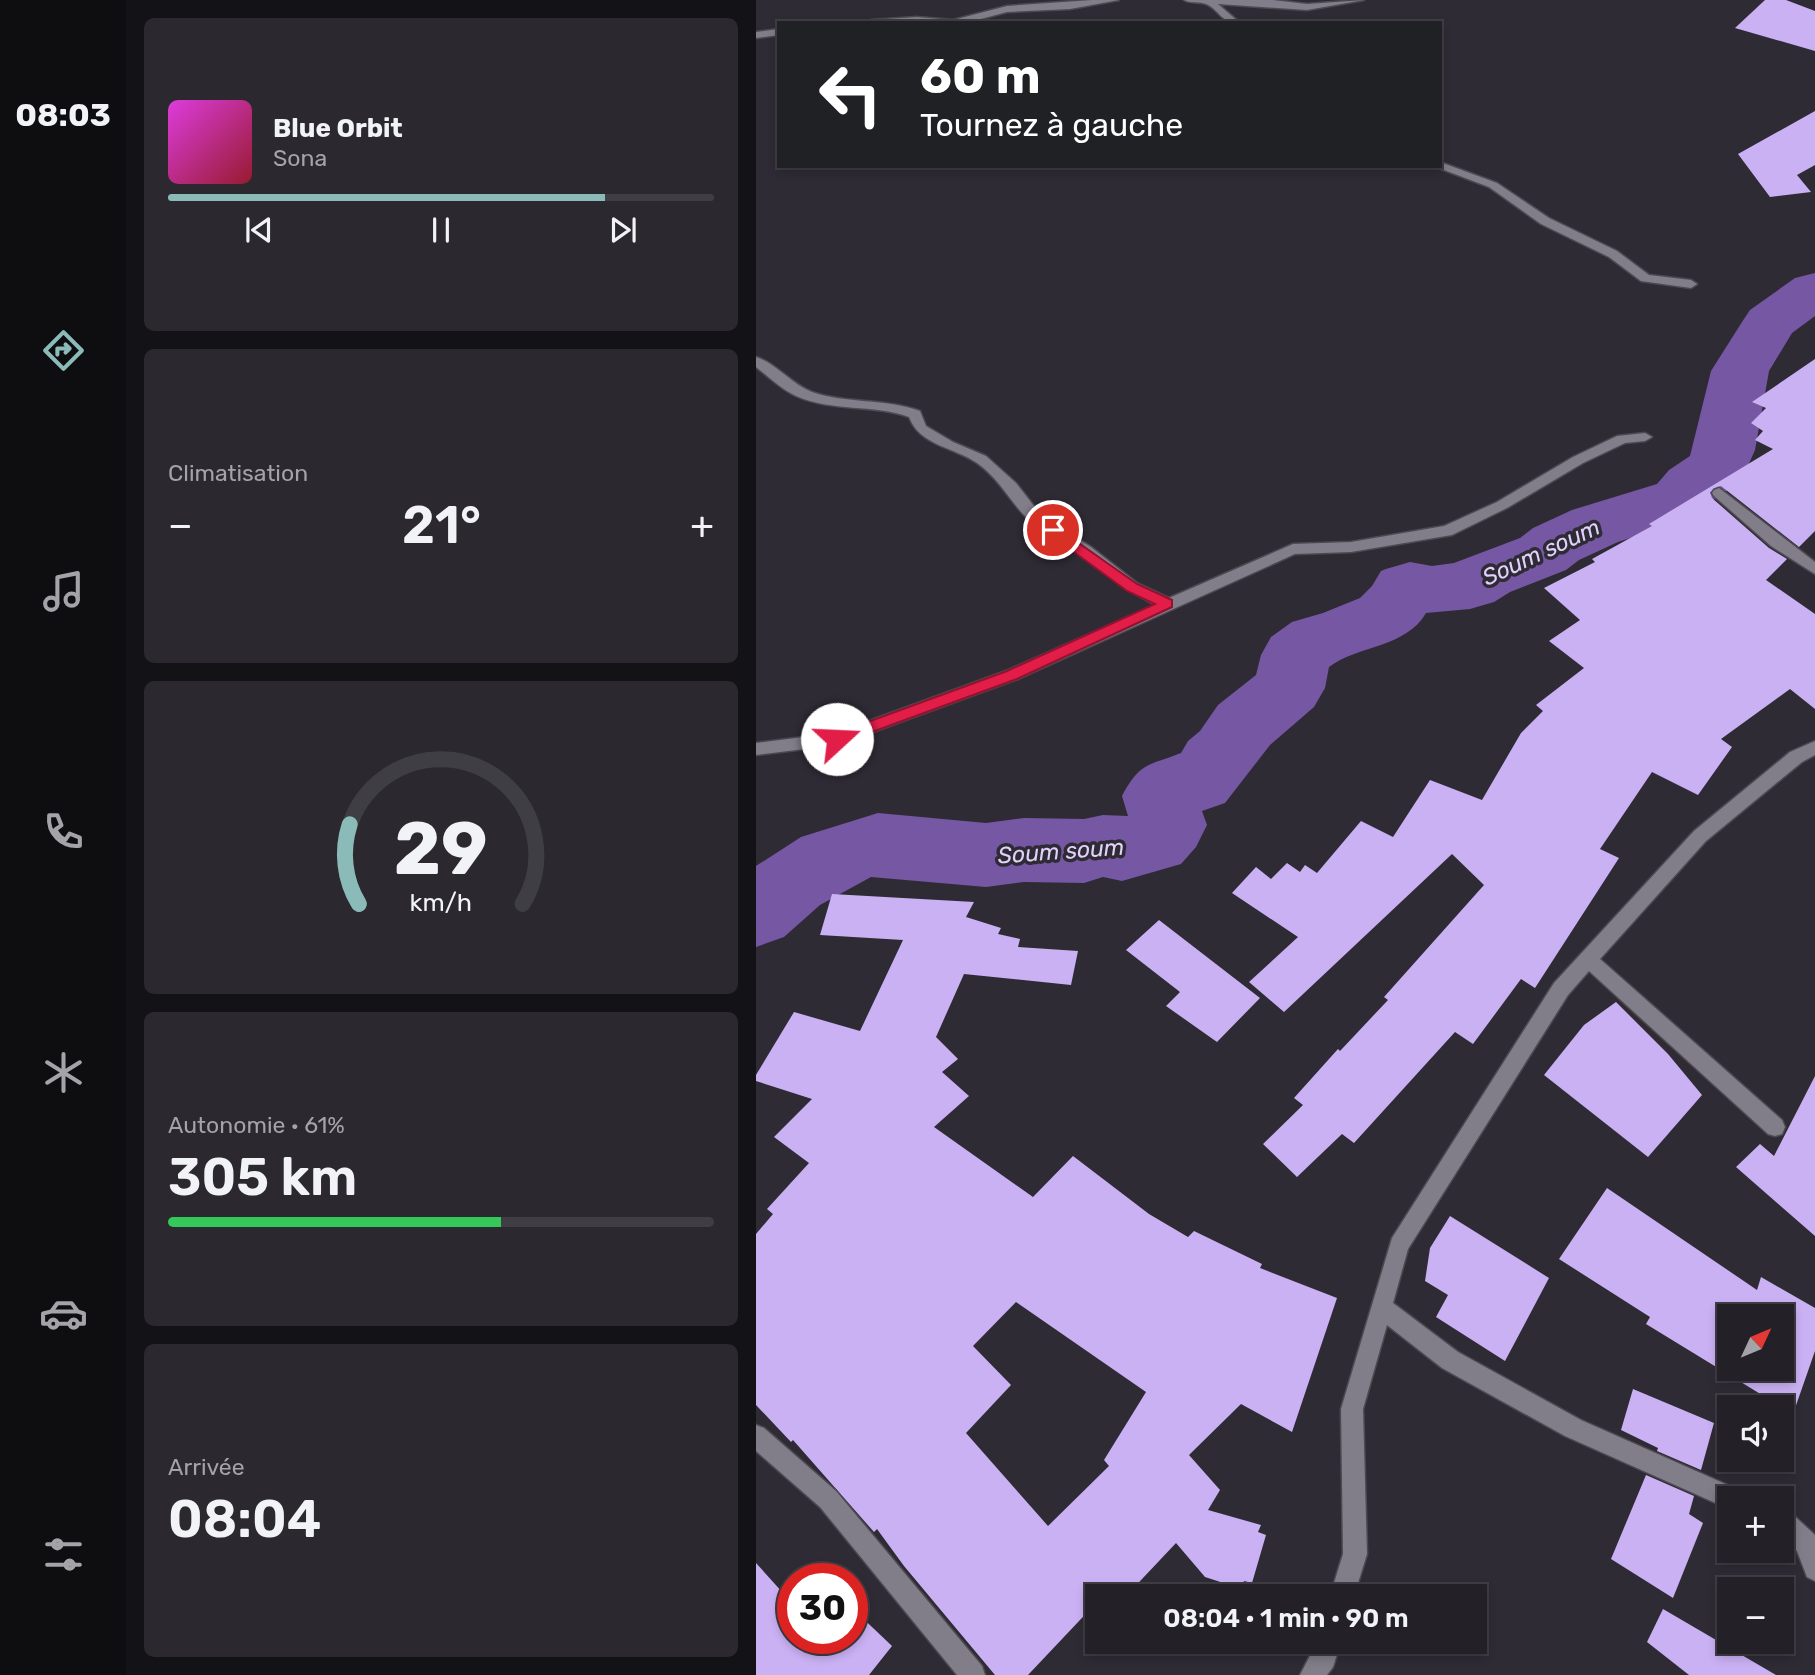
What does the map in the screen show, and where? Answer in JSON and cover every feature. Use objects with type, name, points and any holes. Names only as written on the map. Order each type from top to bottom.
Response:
[{"type":"street","points":[[961,21],[1007,9],[1070,6],[1114,0]]},
{"type":"street","points":[[1189,0],[1307,7],[1359,0]]},
{"type":"street","points":[[1208,1],[1233,21]]},
{"type":"street","points":[[902,21],[929,21]]},
{"type":"street","points":[[756,36],[777,32]]},
{"type":"street","points":[[1442,166],[1493,185],[1545,221],[1613,254],[1645,278],[1691,284]]},
{"type":"street","points":[[756,362],[805,395],[835,402],[870,402],[900,407],[915,414],[920,428],[948,445],[981,459],[1011,486],[1036,519],[1086,551],[1132,587],[1167,604]]},
{"type":"street","points":[[756,749],[837,739],[1012,675],[1293,549],[1351,547],[1447,531],[1502,505],[1578,460],[1611,444],[1622,439],[1645,438]]},
{"type":"street","points":[[1719,493],[1776,542],[1815,569]]},
{"type":"street","points":[[1346,1584],[1354,1555],[1352,1409],[1399,1245],[1561,989],[1700,836],[1796,757],[1815,747]]},
{"type":"street","points":[[1588,960],[1775,1126]]},
{"type":"street","points":[[1381,1307],[1450,1360],[1573,1428],[1717,1492]]},
{"type":"street","points":[[756,1436],[828,1499],[973,1675]]},
{"type":"street","points":[[1794,1532],[1807,1544],[1815,1569]]},
{"type":"street","points":[[1312,1675],[1325,1654]]},
{"type":"building","points":[[1765,0],[1786,0],[1815,11],[1815,51],[1735,28]]},
{"type":"building","points":[[1815,111],[1815,165],[1797,175],[1811,192],[1770,197],[1738,154]]},
{"type":"building","points":[[1815,359],[1815,531],[1799,547],[1721,486],[1710,492],[1712,498],[1769,548],[1787,559],[1766,580],[1815,614],[1815,709],[1790,689],[1721,739],[1732,747],[1698,795],[1652,772],[1600,849],[1619,858],[1535,988],[1521,979],[1473,1044],[1455,1032],[1354,1143],[1342,1134],[1297,1177],[1263,1144],[1303,1105],[1294,1098],[1338,1049],[1340,1051],[1388,1000],[1384,997],[1484,885],[1452,854],[1284,1012],[1249,982],[1298,937],[1232,893],[1256,867],[1271,879],[1287,863],[1300,872],[1305,865],[1317,873],[1361,821],[1393,837],[1430,780],[1482,800],[1521,733],[1543,711],[1536,705],[1584,668],[1549,641],[1580,620],[1544,588],[1595,562],[1592,559],[1652,526],[1649,524],[1773,449],[1755,440],[1763,431],[1751,423],[1766,408],[1752,402]]},
{"type":"building","points":[[832,894],[974,902],[966,917],[1001,928],[998,934],[1020,939],[1018,947],[1078,951],[1071,985],[964,974],[936,1037],[958,1059],[942,1072],[969,1096],[934,1127],[1033,1197],[1073,1156],[1149,1214],[1188,1237],[1194,1231],[1262,1264],[1260,1268],[1337,1298],[1292,1432],[1241,1404],[1189,1455],[1220,1490],[1208,1510],[1261,1525],[1258,1532],[1266,1535],[1252,1583],[1244,1581],[1243,1584],[1227,1584],[1205,1577],[1176,1543],[1137,1584],[1085,1584],[1085,1615],[1028,1675],[995,1675],[904,1566],[877,1529],[874,1532],[793,1440],[791,1442],[756,1405],[756,1234],[773,1214],[767,1209],[809,1163],[774,1137],[812,1099],[756,1081],[756,1075],[794,1012],[860,1031],[903,940],[820,935]],"holes":[[[1016,1302],[1146,1392],[1104,1460],[1109,1466],[1048,1526],[966,1433],[1011,1385],[973,1346]]]},
{"type":"building","points":[[1159,920],[1260,998],[1217,1042],[1166,1006],[1180,992],[1126,950]]},
{"type":"building","points":[[1616,1002],[1668,1054],[1702,1095],[1648,1157],[1544,1075],[1584,1025]]},
{"type":"building","points":[[1815,1076],[1815,1236],[1736,1167],[1760,1144],[1774,1156]]},
{"type":"building","points":[[1607,1188],[1757,1290],[1761,1277],[1815,1308],[1815,1351],[1794,1411],[1794,1395],[1762,1395],[1739,1381],[1794,1381],[1794,1304],[1717,1304],[1717,1367],[1646,1324],[1650,1317],[1559,1259]]},
{"type":"building","points":[[1450,1216],[1549,1278],[1505,1361],[1436,1317],[1448,1295],[1425,1281],[1430,1248]]},
{"type":"building","points":[[1633,1389],[1714,1423],[1701,1470],[1657,1451],[1658,1448],[1621,1430]]},
{"type":"building","points":[[1646,1475],[1694,1496],[1689,1514],[1703,1523],[1673,1598],[1611,1559]]},
{"type":"building","points":[[756,1563],[777,1586],[777,1654],[868,1654],[868,1623],[892,1646],[869,1675],[756,1675]]},
{"type":"building","points":[[1663,1609],[1717,1641],[1717,1654],[1740,1654],[1776,1675],[1689,1675],[1647,1642]]},
{"type":"waterway","name":"Soum soum","points":[[756,913],[792,882],[829,860],[878,844],[986,855],[1024,850],[1084,851],[1103,846],[1122,849],[1154,842],[1169,825],[1160,796],[1174,785],[1199,782],[1244,725],[1289,688],[1296,655],[1316,640],[1340,634],[1384,615],[1399,601],[1405,588],[1410,586],[1432,590],[1470,585],[1486,575],[1543,554],[1556,544],[1595,526],[1680,499],[1691,485],[1716,468],[1724,450],[1740,371],[1770,322],[1815,290]]},
{"type":"route","points":[[837,739],[1012,675],[1167,604],[1132,587],[1086,551],[1053,530]]}]
